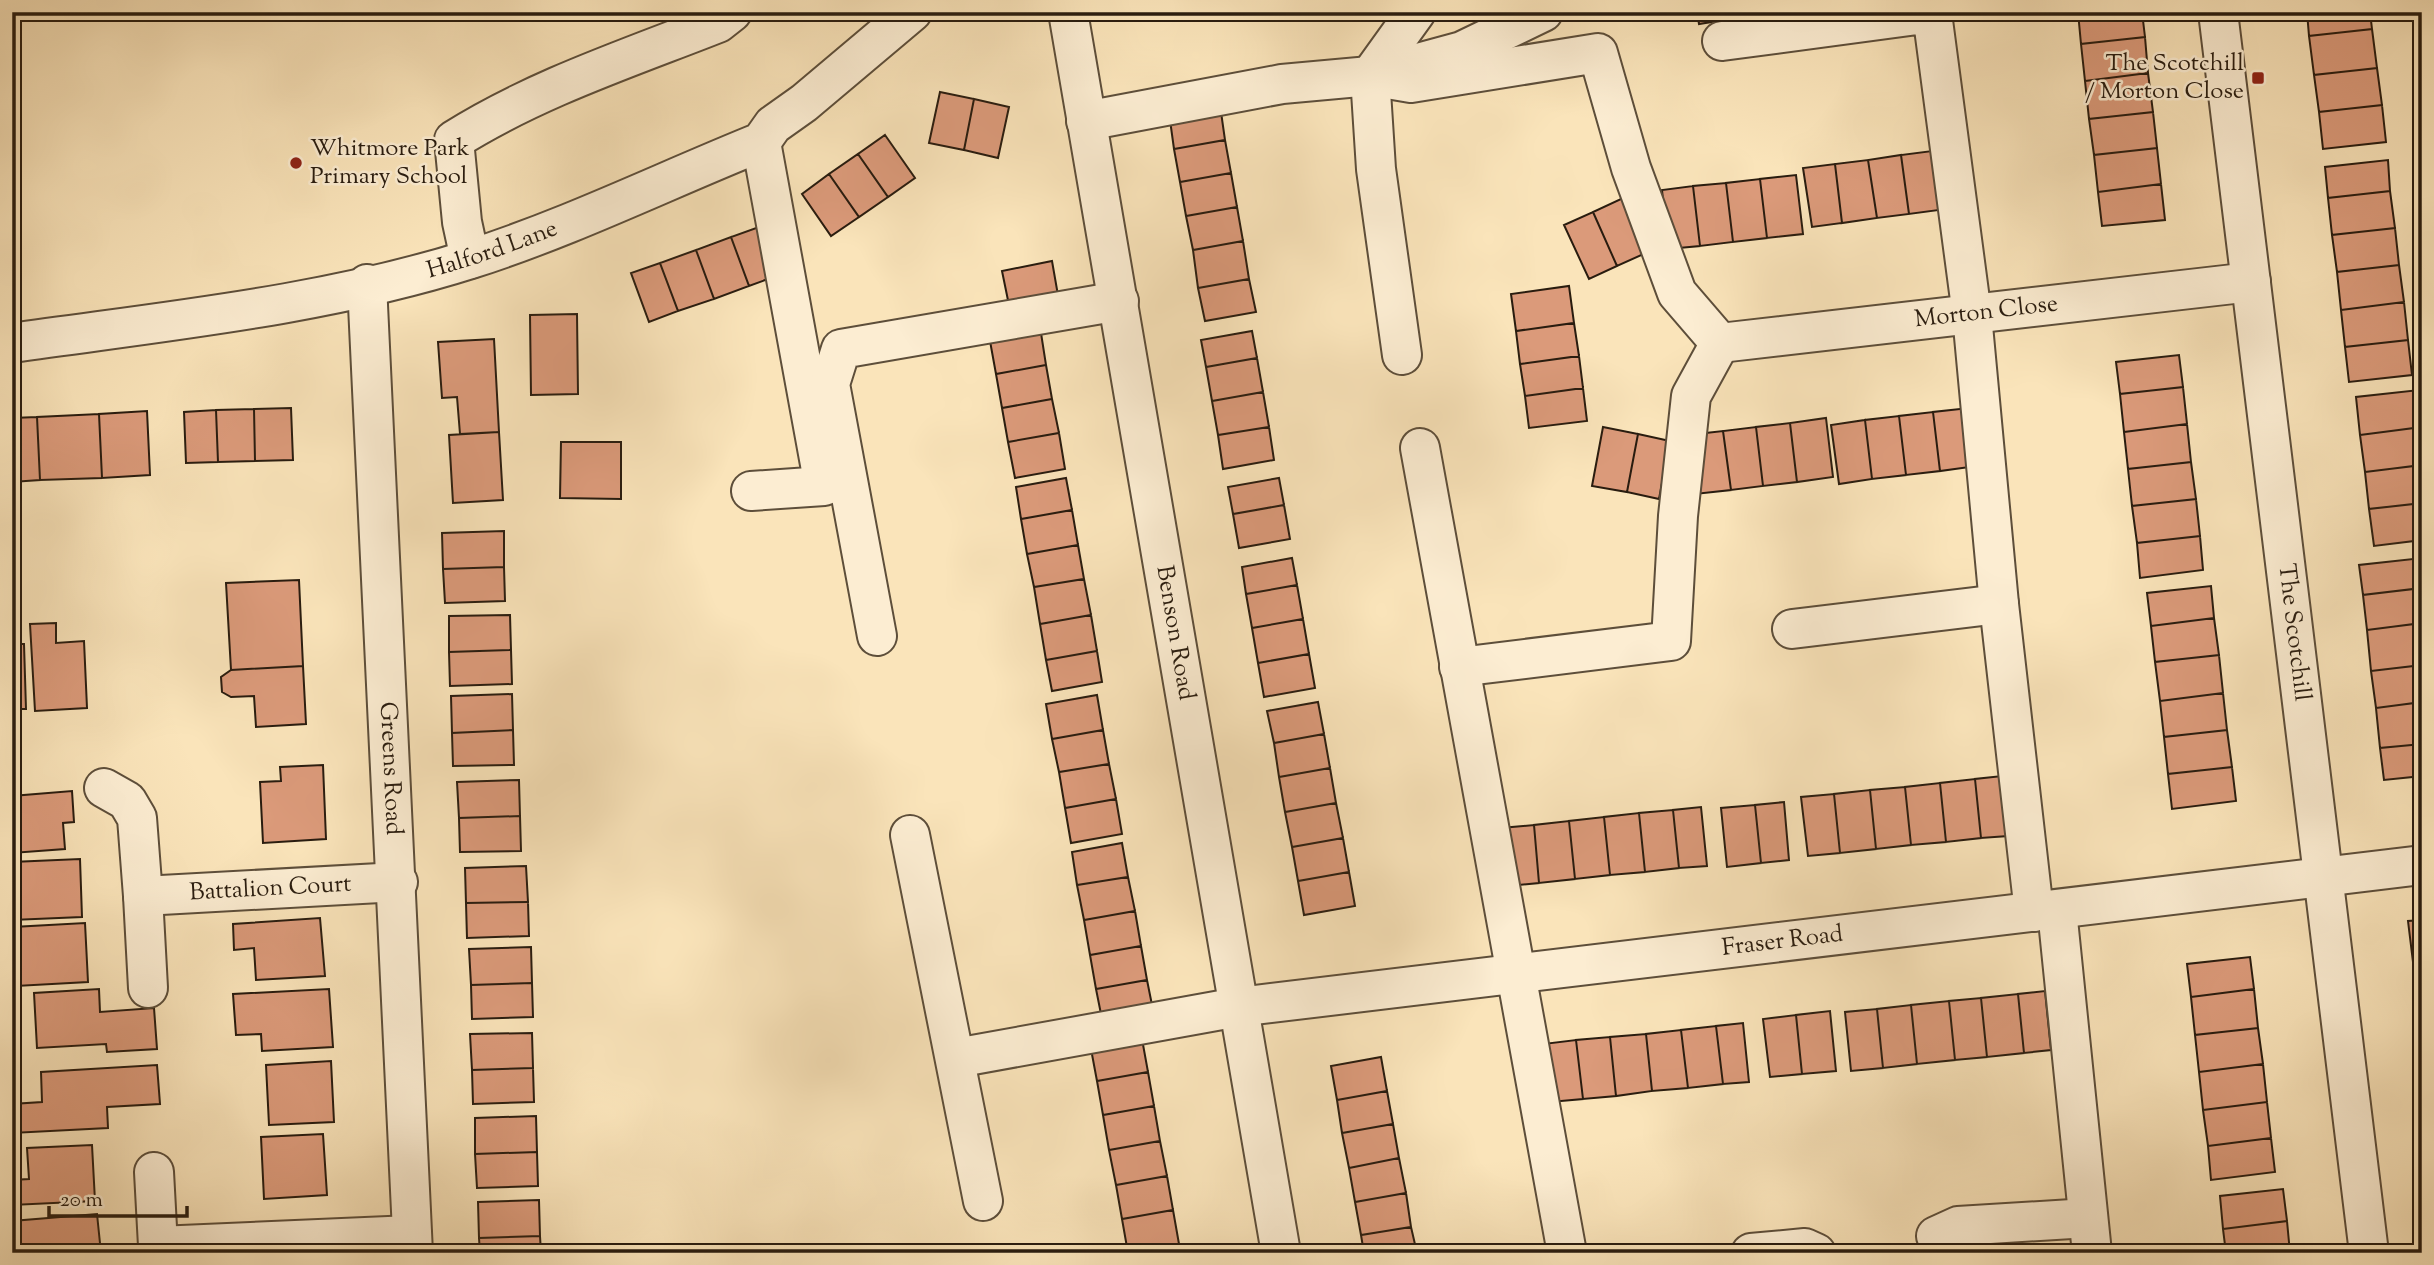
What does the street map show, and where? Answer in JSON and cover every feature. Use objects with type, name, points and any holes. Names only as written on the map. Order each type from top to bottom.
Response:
[{"type":"street","points":[[470,259],[462,222],[454,140],[489,119],[604,67],[718,23],[732,12]]},
{"type":"street","name":"Halford Lane","points":[[12,343],[214,316],[470,259],[624,202],[761,142],[773,125],[804,103],[912,12]]},
{"type":"street","name":"Benson Road","points":[[1068,12],[1281,1253]]},
{"type":"street","points":[[1402,355],[1376,170],[1370,76],[1416,12]]},
{"type":"street","points":[[1086,121],[1282,85],[1370,76],[1462,51],[1543,12]]},
{"type":"street","name":"The Scotchill","points":[[2218,12],[2369,1253]]},
{"type":"street","points":[[1722,41],[1907,14],[1932,13],[1972,315],[1999,604],[2090,1236],[1958,1226],[1936,1236]]},
{"type":"street","points":[[1370,76],[1411,83],[1598,53],[1630,168],[1677,293],[1720,343],[1690,396],[1678,516],[1671,641],[1459,667]]},
{"type":"street","points":[[751,491],[824,485],[761,142]]},
{"type":"street","name":"Morton Close","points":[[1720,343],[2251,282]]},
{"type":"street","name":"Greens Road","points":[[367,284],[412,1244]]},
{"type":"street","points":[[877,636],[830,384],[841,349],[1119,301]]},
{"type":"street","points":[[1420,448],[1567,1253]]},
{"type":"street","points":[[1791,629],[1999,604]]},
{"type":"street","points":[[104,788],[127,801],[137,818],[148,988]]},
{"type":"street","points":[[910,835],[983,1201]]},
{"type":"street","name":"Fraser Road","points":[[956,1058],[1238,1007],[2422,866]]},
{"type":"street","name":"Battalion Court","points":[[143,896],[397,882]]},
{"type":"street","points":[[154,1172],[158,1249],[412,1244]]},
{"type":"street","points":[[1751,1253],[1805,1248],[1816,1253]]},
{"type":"building","points":[[1697,12],[1773,12],[1699,24]]},
{"type":"building","points":[[2078,12],[2142,12],[2145,37],[2081,44]]},
{"type":"building","points":[[2307,12],[2370,12],[2372,29],[2309,36]]},
{"type":"building","points":[[2372,29],[2377,68],[2314,75],[2309,36]]},
{"type":"building","points":[[2145,37],[2148,73],[2085,81],[2081,44]]},
{"type":"building","points":[[2377,68],[2382,105],[2319,112],[2314,75]]},
{"type":"building","points":[[2148,73],[2153,112],[2089,119],[2085,81]]},
{"type":"building","points":[[940,92],[974,99],[964,150],[929,143]]},
{"type":"building","points":[[974,99],[1009,107],[998,158],[964,150]]},
{"type":"building","points":[[2382,105],[2386,142],[2323,149],[2319,112]]},
{"type":"building","points":[[1221,112],[1225,140],[1174,149],[1170,120]]},
{"type":"building","points":[[2153,112],[2157,148],[2094,155],[2089,119]]},
{"type":"building","points":[[885,135],[915,178],[888,197],[858,154]]},
{"type":"building","points":[[1225,140],[1231,173],[1180,182],[1174,149]]},
{"type":"building","points":[[2157,148],[2161,184],[2098,192],[2094,155]]},
{"type":"building","points":[[1932,151],[1939,210],[1909,214],[1901,155]]},
{"type":"building","points":[[858,154],[888,197],[859,217],[829,174]]},
{"type":"building","points":[[1901,155],[1909,214],[1877,218],[1868,160]]},
{"type":"building","points":[[1868,160],[1877,218],[1842,223],[1835,164]]},
{"type":"building","points":[[2388,160],[2390,191],[2328,198],[2325,167]]},
{"type":"building","points":[[1835,164],[1842,223],[1812,227],[1803,168]]},
{"type":"building","points":[[1231,173],[1237,207],[1186,216],[1180,182]]},
{"type":"building","points":[[829,174],[859,217],[831,236],[802,194]]},
{"type":"building","points":[[1796,175],[1803,234],[1767,238],[1760,179]]},
{"type":"building","points":[[1760,179],[1767,238],[1733,242],[1726,183]]},
{"type":"building","points":[[1726,183],[1733,242],[1700,246],[1693,186]]},
{"type":"building","points":[[2161,184],[2165,220],[2102,226],[2098,192]]},
{"type":"building","points":[[1693,186],[1700,246],[1668,249],[1662,190]]},
{"type":"building","points":[[2390,191],[2395,228],[2332,235],[2328,198]]},
{"type":"building","points":[[1623,198],[1648,252],[1617,266],[1593,212]]},
{"type":"building","points":[[1237,207],[1243,241],[1193,250],[1186,216]]},
{"type":"building","points":[[1593,212],[1617,266],[1589,279],[1564,225]]},
{"type":"building","points":[[759,227],[776,276],[749,286],[731,237]]},
{"type":"building","points":[[2395,228],[2399,265],[2337,272],[2332,235]]},
{"type":"building","points":[[731,237],[749,286],[714,299],[696,250]]},
{"type":"building","points":[[1243,241],[1249,279],[1198,288],[1193,250]]},
{"type":"building","points":[[696,250],[714,299],[678,311],[660,263]]},
{"type":"building","points":[[1052,261],[1059,301],[1010,310],[1002,271]]},
{"type":"building","points":[[660,263],[678,311],[649,322],[631,273]]},
{"type":"building","points":[[2399,265],[2404,302],[2341,310],[2337,272]]},
{"type":"building","points":[[1249,279],[1256,312],[1205,321],[1198,288]]},
{"type":"building","points":[[1569,286],[1574,323],[1516,331],[1511,294]]},
{"type":"building","points":[[2404,302],[2408,340],[2345,347],[2341,310]]},
{"type":"building","points":[[577,314],[578,394],[531,395],[530,315]]},
{"type":"building","points":[[1574,323],[1579,356],[1520,364],[1516,331]]},
{"type":"building","points":[[1252,331],[1257,358],[1206,367],[1201,340]]},
{"type":"building","points":[[1041,333],[1046,365],[996,374],[990,341]]},
{"type":"building","points":[[494,339],[499,432],[460,434],[457,397],[442,398],[438,342]]},
{"type":"building","points":[[2408,340],[2412,375],[2349,382],[2345,347]]},
{"type":"building","points":[[2179,355],[2183,387],[2120,394],[2116,362]]},
{"type":"building","points":[[1579,356],[1583,388],[1525,396],[1520,364]]},
{"type":"building","points":[[1257,358],[1263,392],[1212,401],[1206,367]]},
{"type":"building","points":[[1046,365],[1052,399],[1002,408],[996,374]]},
{"type":"building","points":[[2183,387],[2187,424],[2124,432],[2120,394]]},
{"type":"building","points":[[1583,388],[1587,421],[1529,428],[1525,396]]},
{"type":"building","points":[[2419,390],[2422,427],[2360,435],[2356,397]]},
{"type":"building","points":[[1263,392],[1269,427],[1218,435],[1212,401]]},
{"type":"building","points":[[1052,399],[1059,433],[1008,442],[1002,408]]},
{"type":"building","points":[[291,408],[293,460],[255,461],[254,409]]},
{"type":"building","points":[[1969,408],[1977,466],[1940,471],[1933,412]]},
{"type":"building","points":[[254,409],[255,461],[218,462],[216,410]]},
{"type":"building","points":[[216,410],[218,462],[186,463],[184,412]]},
{"type":"building","points":[[147,411],[150,475],[102,478],[99,414]]},
{"type":"building","points":[[1933,412],[1940,471],[1906,475],[1899,416]]},
{"type":"building","points":[[99,414],[102,478],[40,480],[37,417]]},
{"type":"building","points":[[1899,416],[1906,475],[1872,479],[1865,420]]},
{"type":"building","points":[[37,417],[40,480],[12,482],[12,418]]},
{"type":"building","points":[[1826,418],[1833,477],[1797,482],[1790,423]]},
{"type":"building","points":[[1865,420],[1872,479],[1839,484],[1831,425]]},
{"type":"building","points":[[1790,423],[1797,482],[1763,486],[1756,427]]},
{"type":"building","points":[[2187,424],[2191,462],[2128,469],[2124,432]]},
{"type":"building","points":[[1269,427],[1274,460],[1223,469],[1218,435]]},
{"type":"building","points":[[1603,427],[1638,434],[1627,492],[1592,486]]},
{"type":"building","points":[[1756,427],[1763,486],[1731,490],[1723,431]]},
{"type":"building","points":[[2422,427],[2422,465],[2365,472],[2360,435]]},
{"type":"building","points":[[1723,431],[1731,490],[1695,494],[1688,435]]},
{"type":"building","points":[[499,432],[503,500],[453,503],[449,435]]},
{"type":"building","points":[[1059,433],[1065,469],[1015,478],[1008,442]]},
{"type":"building","points":[[1638,434],[1670,441],[1659,499],[1627,492]]},
{"type":"building","points":[[561,442],[621,442],[621,499],[560,498]]},
{"type":"building","points":[[2191,462],[2196,499],[2132,506],[2128,469]]},
{"type":"building","points":[[2422,465],[2422,503],[2369,509],[2365,472]]},
{"type":"building","points":[[1066,478],[1072,510],[1021,519],[1016,487]]},
{"type":"building","points":[[1279,478],[1284,505],[1233,514],[1228,487]]},
{"type":"building","points":[[2196,499],[2200,536],[2137,543],[2132,506]]},
{"type":"building","points":[[2422,503],[2422,540],[2374,546],[2369,509]]},
{"type":"building","points":[[1284,505],[1290,539],[1239,548],[1233,514]]},
{"type":"building","points":[[1072,510],[1078,545],[1027,554],[1021,519]]},
{"type":"building","points":[[504,531],[504,567],[443,569],[442,533]]},
{"type":"building","points":[[2200,536],[2203,570],[2140,578],[2137,543]]},
{"type":"building","points":[[1078,545],[1084,579],[1034,587],[1027,554]]},
{"type":"building","points":[[1292,558],[1297,585],[1246,594],[1242,567]]},
{"type":"building","points":[[2422,558],[2422,588],[2363,595],[2359,565]]},
{"type":"building","points":[[504,567],[505,601],[445,603],[443,569]]},
{"type":"building","points":[[1084,579],[1091,615],[1040,624],[1034,587]]},
{"type":"building","points":[[299,580],[303,666],[231,670],[226,583]]},
{"type":"building","points":[[1297,585],[1303,619],[1252,628],[1246,594]]},
{"type":"building","points":[[2211,586],[2214,618],[2151,626],[2147,593]]},
{"type":"building","points":[[2422,588],[2422,623],[2367,630],[2363,595]]},
{"type":"building","points":[[510,615],[511,650],[449,652],[449,616]]},
{"type":"building","points":[[1091,615],[1097,651],[1046,660],[1040,624]]},
{"type":"building","points":[[2214,618],[2219,655],[2155,662],[2151,626]]},
{"type":"building","points":[[1303,619],[1309,654],[1258,663],[1252,628]]},
{"type":"building","points":[[56,623],[56,643],[84,641],[87,708],[35,711],[30,624]]},
{"type":"building","points":[[2422,623],[2422,665],[2371,671],[2367,630]]},
{"type":"building","points":[[12,644],[24,644],[26,709],[12,709]]},
{"type":"building","points":[[511,650],[512,684],[450,686],[449,652]]},
{"type":"building","points":[[1097,651],[1102,682],[1052,691],[1046,660]]},
{"type":"building","points":[[1309,654],[1315,688],[1264,697],[1258,663]]},
{"type":"building","points":[[2219,655],[2223,693],[2160,701],[2155,662]]},
{"type":"building","points":[[2422,665],[2422,702],[2376,708],[2371,671]]},
{"type":"building","points":[[303,666],[306,724],[256,727],[254,696],[231,697],[222,692],[221,677],[231,670]]},
{"type":"building","points":[[2223,693],[2227,730],[2164,737],[2160,701]]},
{"type":"building","points":[[512,694],[513,730],[452,733],[451,696]]},
{"type":"building","points":[[1097,695],[1103,730],[1052,739],[1046,704]]},
{"type":"building","points":[[1318,702],[1324,734],[1274,743],[1267,711]]},
{"type":"building","points":[[2422,702],[2422,744],[2380,748],[2376,708]]},
{"type":"building","points":[[513,730],[514,765],[453,766],[452,733]]},
{"type":"building","points":[[1103,730],[1109,764],[1059,772],[1052,739]]},
{"type":"building","points":[[2227,730],[2232,767],[2168,774],[2164,737]]},
{"type":"building","points":[[1324,734],[1330,768],[1279,777],[1274,743]]},
{"type":"building","points":[[2422,744],[2422,776],[2384,780],[2380,748]]},
{"type":"building","points":[[1109,764],[1116,799],[1065,808],[1059,772]]},
{"type":"building","points":[[323,765],[326,839],[263,843],[260,782],[281,781],[280,767]]},
{"type":"building","points":[[2232,767],[2236,801],[2172,809],[2168,774]]},
{"type":"building","points":[[1330,768],[1336,803],[1285,812],[1279,777]]},
{"type":"building","points":[[2002,776],[2008,836],[1981,838],[1975,779]]},
{"type":"building","points":[[1975,779],[1981,838],[1946,842],[1940,783]]},
{"type":"building","points":[[519,780],[520,816],[459,818],[457,782]]},
{"type":"building","points":[[1940,783],[1946,842],[1911,845],[1905,787]]},
{"type":"building","points":[[1905,787],[1911,845],[1876,849],[1870,790]]},
{"type":"building","points":[[1870,790],[1876,849],[1840,853],[1834,794]]},
{"type":"building","points":[[72,791],[74,822],[63,823],[65,849],[12,853],[12,796]]},
{"type":"building","points":[[1834,794],[1840,853],[1808,856],[1801,797]]},
{"type":"building","points":[[1116,799],[1122,834],[1071,843],[1065,808]]},
{"type":"building","points":[[1784,802],[1789,860],[1761,863],[1755,805]]},
{"type":"building","points":[[1336,803],[1343,838],[1292,847],[1285,812]]},
{"type":"building","points":[[1755,805],[1761,863],[1727,867],[1721,808]]},
{"type":"building","points":[[1701,807],[1707,866],[1679,868],[1673,810]]},
{"type":"building","points":[[1673,810],[1679,868],[1645,872],[1639,813]]},
{"type":"building","points":[[1639,813],[1645,872],[1610,875],[1604,817]]},
{"type":"building","points":[[520,816],[521,851],[460,852],[459,818]]},
{"type":"building","points":[[1604,817],[1610,875],[1575,879],[1569,821]]},
{"type":"building","points":[[1569,821],[1575,879],[1539,883],[1534,825]]},
{"type":"building","points":[[1534,825],[1539,883],[1508,886],[1501,828]]},
{"type":"building","points":[[1343,838],[1349,872],[1298,881],[1292,847]]},
{"type":"building","points":[[1122,843],[1128,877],[1077,885],[1072,852]]},
{"type":"building","points":[[80,859],[82,917],[12,920],[12,862]]},
{"type":"building","points":[[526,866],[528,902],[466,903],[465,868]]},
{"type":"building","points":[[1349,872],[1355,906],[1304,915],[1298,881]]},
{"type":"building","points":[[1128,877],[1135,911],[1084,920],[1077,885]]},
{"type":"building","points":[[528,902],[529,936],[467,938],[466,903]]},
{"type":"building","points":[[1135,911],[1141,946],[1090,955],[1084,920]]},
{"type":"building","points":[[320,918],[325,976],[256,980],[254,948],[234,950],[233,924]]},
{"type":"building","points":[[2422,920],[2422,961],[2413,962],[2408,921]]},
{"type":"building","points":[[85,923],[88,982],[16,986],[13,927]]},
{"type":"building","points":[[1141,946],[1147,980],[1096,989],[1090,955]]},
{"type":"building","points":[[531,947],[532,983],[471,985],[469,949]]},
{"type":"building","points":[[2250,957],[2254,989],[2191,997],[2187,964]]},
{"type":"building","points":[[2422,961],[2422,999],[2417,999],[2413,962]]},
{"type":"building","points":[[1147,980],[1154,1015],[1103,1024],[1096,989]]},
{"type":"building","points":[[532,983],[533,1017],[472,1019],[471,985]]},
{"type":"building","points":[[99,989],[100,1012],[154,1008],[157,1049],[107,1052],[106,1044],[37,1048],[34,993]]},
{"type":"building","points":[[329,989],[333,1047],[262,1051],[261,1034],[236,1035],[233,994]]},
{"type":"building","points":[[2254,989],[2258,1028],[2195,1035],[2191,997]]},
{"type":"building","points":[[2045,991],[2051,1050],[2024,1053],[2018,994]]},
{"type":"building","points":[[2018,994],[2024,1053],[1987,1057],[1981,998]]},
{"type":"building","points":[[1981,998],[1987,1057],[1955,1060],[1949,1001]]},
{"type":"building","points":[[1949,1001],[1955,1060],[1917,1064],[1911,1005]]},
{"type":"building","points":[[1911,1005],[1917,1064],[1883,1068],[1877,1009]]},
{"type":"building","points":[[1877,1009],[1883,1068],[1851,1071],[1845,1012]]},
{"type":"building","points":[[1830,1011],[1836,1071],[1802,1074],[1796,1015]]},
{"type":"building","points":[[1796,1015],[1802,1074],[1770,1077],[1763,1019]]},
{"type":"building","points":[[1743,1023],[1749,1082],[1723,1084],[1716,1026]]},
{"type":"building","points":[[1716,1026],[1723,1084],[1688,1088],[1681,1030]]},
{"type":"building","points":[[2258,1028],[2263,1064],[2199,1072],[2195,1035]]},
{"type":"building","points":[[1681,1030],[1688,1088],[1652,1091],[1646,1034]]},
{"type":"building","points":[[532,1033],[533,1068],[472,1070],[470,1034]]},
{"type":"building","points":[[1646,1034],[1652,1091],[1616,1096],[1610,1037]]},
{"type":"building","points":[[1610,1037],[1616,1096],[1583,1099],[1576,1040]]},
{"type":"building","points":[[1142,1039],[1148,1072],[1097,1081],[1091,1049]]},
{"type":"building","points":[[1576,1040],[1583,1099],[1550,1102],[1543,1044]]},
{"type":"building","points":[[1381,1057],[1387,1091],[1337,1100],[1331,1066]]},
{"type":"building","points":[[331,1061],[334,1122],[269,1125],[266,1065]]},
{"type":"building","points":[[2263,1064],[2267,1102],[2203,1110],[2199,1072]]},
{"type":"building","points":[[157,1065],[160,1104],[107,1107],[108,1128],[12,1133],[12,1104],[42,1102],[41,1072]]},
{"type":"building","points":[[533,1068],[534,1102],[473,1104],[472,1070]]},
{"type":"building","points":[[1148,1072],[1154,1106],[1103,1115],[1097,1081]]},
{"type":"building","points":[[1387,1091],[1393,1124],[1342,1133],[1337,1100]]},
{"type":"building","points":[[2267,1102],[2271,1138],[2208,1146],[2203,1110]]},
{"type":"building","points":[[1154,1106],[1160,1141],[1109,1150],[1103,1115]]},
{"type":"building","points":[[536,1116],[537,1152],[475,1154],[475,1118]]},
{"type":"building","points":[[1393,1124],[1399,1158],[1349,1168],[1342,1133]]},
{"type":"building","points":[[323,1134],[327,1195],[264,1199],[261,1137]]},
{"type":"building","points":[[2271,1138],[2275,1172],[2211,1180],[2208,1146]]},
{"type":"building","points":[[1160,1141],[1167,1176],[1116,1185],[1109,1150]]},
{"type":"building","points":[[92,1145],[95,1201],[12,1205],[12,1180],[29,1179],[27,1148]]},
{"type":"building","points":[[537,1152],[538,1186],[477,1188],[475,1154]]},
{"type":"building","points":[[1399,1158],[1406,1193],[1355,1202],[1349,1168]]},
{"type":"building","points":[[1167,1176],[1173,1210],[1122,1219],[1116,1185]]},
{"type":"building","points":[[2283,1189],[2287,1221],[2223,1229],[2220,1196]]},
{"type":"building","points":[[1406,1193],[1411,1227],[1361,1235],[1355,1202]]},
{"type":"building","points":[[539,1200],[540,1236],[479,1238],[478,1202]]},
{"type":"building","points":[[1173,1210],[1179,1244],[1128,1253],[1122,1219]]},
{"type":"building","points":[[97,1214],[101,1253],[13,1253],[12,1221]]},
{"type":"building","points":[[2287,1221],[2290,1253],[2226,1253],[2223,1229]]},
{"type":"building","points":[[1411,1227],[1417,1253],[1364,1253],[1361,1235]]},
{"type":"building","points":[[540,1236],[541,1253],[480,1253],[479,1238]]},
{"type":"place","name":"The Scotchill / Morton Close","points":[[2258,78]]},
{"type":"place","name":"Whitmore Park Primary School","points":[[296,163]]}]
